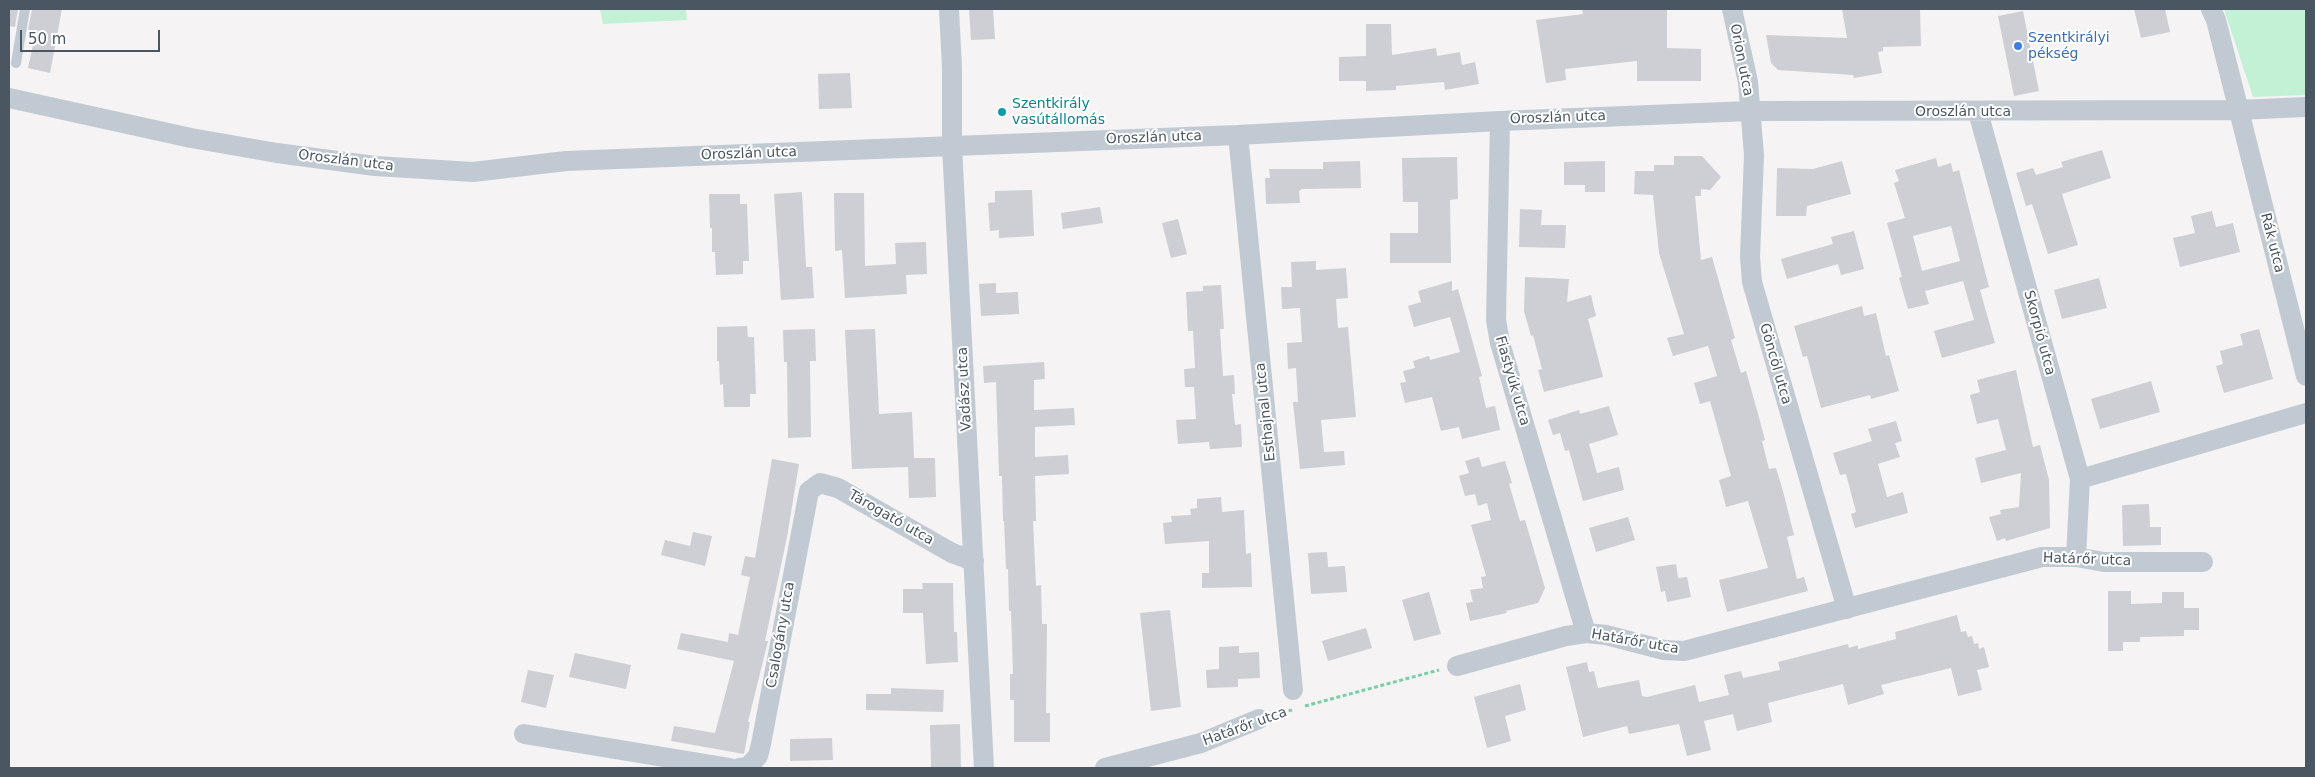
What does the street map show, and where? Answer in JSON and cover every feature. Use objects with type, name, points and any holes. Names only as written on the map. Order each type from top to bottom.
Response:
[{"type":"street","name":"Vadász utca","points":[[949,9],[952,68],[952,146],[984,768]]},
{"type":"street","name":"Orion utca","points":[[1732,9],[1748,82],[1750,111]]},
{"type":"street","name":"Rák utca","points":[[2211,9],[2216,20],[2306,376]]},
{"type":"street","name":"Oroszlán utca","points":[[9,98],[182,136],[277,153],[375,166],[473,172],[566,161],[1238,135],[1500,121],[1750,111],[1978,112],[2238,110],[2306,107]]},
{"type":"street","name":"Göncöl utca","points":[[1750,111],[1754,155],[1750,257],[1752,282],[1847,610]]},
{"type":"street","name":"Skorpió utca","points":[[1978,112],[2080,480],[2076,557]]},
{"type":"street","name":"Fiastyúk utca","points":[[1500,121],[1496,320],[1500,343],[1586,633]]},
{"type":"street","name":"Esthajnal utca","points":[[1238,135],[1294,690]]},
{"type":"street","points":[[2080,480],[2306,413]]},
{"type":"street","name":"Tárogató utca","points":[[809,491],[820,483],[838,488],[952,553],[974,561]]},
{"type":"street","name":"Csalogány utca","points":[[739,768],[748,767],[758,756],[809,491]]},
{"type":"street","name":"Határőr utca","points":[[1457,666],[1566,636],[1586,633],[1606,635],[1664,650],[1684,652],[2042,557],[2076,557],[2104,562],[2203,562]]},
{"type":"street","name":"Határőr utca","points":[[1105,768],[1201,743],[1259,719]]},
{"type":"street","points":[[524,734],[647,761],[730,768]]},
{"type":"lane","points":[[16,63],[25,9]]},
{"type":"path","name":"Határőr utca","points":[[1259,719],[1457,666]]},
{"type":"green space","points":[[600,9],[686,9],[687,20],[603,24]]},
{"type":"green space","points":[[2224,9],[2306,9],[2306,95],[2253,97]]},
{"type":"building","points":[[9,9],[18,9],[15,27],[9,26]]},
{"type":"building","points":[[32,9],[62,9],[50,73],[28,68],[36,32],[28,30]]},
{"type":"building","points":[[969,9],[993,9],[995,39],[971,40]]},
{"type":"building","points":[[1582,9],[1667,9],[1667,48],[1701,49],[1701,81],[1637,81],[1637,61],[1565,69],[1566,80],[1546,83],[1536,20],[1583,14]]},
{"type":"building","points":[[1842,9],[1920,9],[1921,46],[1883,47],[1883,51],[1878,52],[1882,73],[1854,78],[1853,75],[1778,70],[1771,63],[1766,35],[1847,38]]},
{"type":"building","points":[[2134,9],[2165,9],[2170,32],[2141,38]]},
{"type":"building","points":[[2023,11],[2039,91],[2014,96],[1998,16]]},
{"type":"building","points":[[1366,24],[1391,24],[1392,55],[1436,48],[1437,56],[1460,52],[1462,65],[1475,62],[1479,84],[1445,90],[1444,82],[1396,86],[1396,90],[1366,91],[1366,81],[1339,81],[1339,57],[1366,56]]},
{"type":"building","points":[[850,73],[852,108],[819,109],[818,74]]},
{"type":"building","points":[[2102,150],[2111,178],[2062,194],[2078,245],[2048,254],[2032,204],[2026,206],[2016,173],[2033,168],[2036,175],[2063,167],[2061,162]]},
{"type":"building","points":[[1674,156],[1702,156],[1721,177],[1710,190],[1701,189],[1701,196],[1695,196],[1701,260],[1712,257],[1735,338],[1731,340],[1741,373],[1746,371],[1757,410],[1765,440],[1762,441],[1769,469],[1776,468],[1783,491],[1794,535],[1787,537],[1797,579],[1804,577],[1808,591],[1727,612],[1719,580],[1768,568],[1748,501],[1726,507],[1719,480],[1731,476],[1710,401],[1700,404],[1694,383],[1717,376],[1708,346],[1673,356],[1667,338],[1684,334],[1659,253],[1653,195],[1634,194],[1635,171],[1654,171],[1654,165],[1674,165]]},
{"type":"building","points":[[1457,157],[1458,199],[1450,200],[1451,263],[1390,263],[1390,233],[1418,233],[1418,202],[1403,202],[1402,158]]},
{"type":"building","points":[[1936,158],[1938,167],[1951,163],[1953,172],[1959,170],[1989,287],[1980,290],[1995,343],[1942,358],[1934,331],[1974,320],[1963,281],[1925,291],[1929,304],[1908,309],[1899,278],[1902,277],[1887,223],[1905,218],[1894,183],[1899,181],[1895,170]],"holes":[[[1951,226],[1960,261],[1922,271],[1913,236]]]},
{"type":"building","points":[[1360,161],[1361,188],[1302,189],[1299,191],[1300,203],[1266,204],[1265,178],[1270,178],[1269,169],[1323,169],[1323,162]]},
{"type":"building","points":[[1605,161],[1605,192],[1585,192],[1585,185],[1564,185],[1564,162]]},
{"type":"building","points":[[1842,161],[1851,194],[1807,206],[1806,216],[1776,216],[1777,168],[1813,169]]},
{"type":"building","points":[[1032,190],[1034,236],[999,238],[999,230],[990,231],[988,203],[995,202],[995,191]]},
{"type":"building","points":[[802,192],[806,267],[812,267],[814,298],[781,300],[774,194]]},
{"type":"building","points":[[834,193],[864,193],[865,266],[896,264],[895,243],[926,242],[927,274],[906,275],[907,294],[845,298],[842,250],[835,251]]},
{"type":"building","points":[[709,194],[740,194],[740,204],[747,204],[749,261],[743,261],[743,274],[716,275],[715,252],[712,252]]},
{"type":"building","points":[[1100,207],[1103,223],[1063,229],[1061,213]]},
{"type":"building","points":[[1520,209],[1542,210],[1541,225],[1566,225],[1565,248],[1519,247]]},
{"type":"building","points":[[2212,211],[2216,227],[2233,223],[2240,252],[2180,267],[2173,238],[2195,233],[2191,216]]},
{"type":"building","points":[[1178,219],[1187,254],[1171,258],[1162,223]]},
{"type":"building","points":[[1854,231],[1864,269],[1841,275],[1838,264],[1787,279],[1781,259],[1833,244],[1831,237]]},
{"type":"building","points":[[1316,261],[1316,270],[1346,268],[1348,298],[1336,299],[1338,328],[1348,327],[1356,417],[1321,420],[1324,452],[1344,451],[1345,465],[1300,469],[1293,402],[1298,402],[1296,368],[1288,369],[1287,343],[1302,342],[1300,308],[1282,309],[1281,287],[1292,287],[1291,262]]},
{"type":"building","points":[[1525,277],[1569,279],[1567,302],[1591,295],[1596,316],[1588,319],[1603,377],[1544,392],[1538,370],[1542,369],[1524,311]]},
{"type":"building","points":[[2099,278],[2107,308],[2062,319],[2054,290]]},
{"type":"building","points":[[1452,281],[1452,291],[1458,289],[1482,376],[1479,377],[1486,408],[1495,406],[1500,430],[1462,439],[1459,427],[1441,431],[1432,397],[1405,403],[1400,383],[1406,382],[1403,371],[1415,368],[1413,361],[1429,356],[1430,360],[1460,352],[1450,317],[1414,327],[1408,306],[1421,302],[1418,291]]},
{"type":"building","points":[[996,283],[996,293],[1018,292],[1019,314],[981,316],[979,284]]},
{"type":"building","points":[[1221,285],[1224,329],[1220,329],[1223,376],[1234,375],[1235,394],[1232,394],[1235,425],[1241,424],[1242,447],[1210,449],[1209,442],[1178,444],[1176,420],[1196,419],[1194,387],[1185,387],[1184,369],[1195,368],[1193,331],[1188,331],[1186,292],[1203,291],[1203,286]]},
{"type":"building","points":[[1862,306],[1864,316],[1876,313],[1886,356],[1889,355],[1899,391],[1871,399],[1870,395],[1821,408],[1807,356],[1803,357],[1794,326]]},
{"type":"building","points":[[747,326],[748,337],[754,337],[756,394],[750,394],[750,407],[724,407],[723,384],[720,385],[719,361],[717,361],[717,327]]},
{"type":"building","points":[[815,329],[816,361],[810,361],[811,437],[788,438],[787,362],[784,362],[783,330]]},
{"type":"building","points":[[875,329],[879,414],[912,412],[914,458],[935,458],[936,497],[909,498],[908,467],[852,469],[845,330]]},
{"type":"building","points":[[2259,329],[2273,379],[2224,393],[2216,366],[2223,364],[2220,351],[2243,345],[2240,334]]},
{"type":"building","points":[[1044,362],[1045,379],[1034,380],[1034,410],[1074,408],[1075,425],[1035,427],[1035,457],[1068,455],[1069,474],[1035,476],[1036,521],[1033,521],[1036,586],[1041,585],[1042,624],[1047,624],[1046,713],[1050,713],[1050,742],[1014,742],[1014,700],[1010,700],[1010,674],[1013,674],[1011,611],[1009,611],[1008,569],[1006,569],[1002,476],[999,476],[996,382],[984,383],[983,366]]},
{"type":"building","points":[[2016,370],[2033,447],[2040,445],[2049,480],[2050,528],[2006,541],[2005,538],[1997,541],[1989,517],[2001,514],[2000,510],[2019,507],[2021,473],[1981,483],[1975,458],[2006,450],[1998,419],[1977,424],[1970,395],[1980,392],[1977,380]]},
{"type":"building","points":[[2151,381],[2160,412],[2100,429],[2091,399]]},
{"type":"building","points":[[1609,406],[1618,435],[1589,444],[1597,473],[1619,467],[1624,490],[1583,501],[1569,450],[1565,451],[1560,433],[1553,435],[1548,420],[1579,410],[1580,414]]},
{"type":"building","points":[[1896,421],[1902,441],[1895,443],[1900,457],[1878,464],[1887,497],[1903,492],[1908,513],[1855,528],[1851,514],[1856,512],[1846,474],[1840,475],[1833,453],[1872,441],[1868,429]]},
{"type":"building","points":[[1479,457],[1482,467],[1505,461],[1512,483],[1509,484],[1520,521],[1525,520],[1545,588],[1538,603],[1506,611],[1507,613],[1470,621],[1466,603],[1473,602],[1470,590],[1483,588],[1481,577],[1486,576],[1471,525],[1491,520],[1487,503],[1478,506],[1475,494],[1465,496],[1459,476],[1469,473],[1465,461]]},
{"type":"building","points":[[772,459],[799,464],[787,537],[765,641],[768,641],[748,722],[750,722],[744,754],[671,741],[674,726],[715,733],[734,661],[677,649],[681,633],[728,642],[729,633],[738,635],[750,577],[741,575],[745,556],[755,558]]},
{"type":"building","points":[[1221,497],[1222,512],[1244,510],[1246,554],[1251,553],[1252,587],[1202,588],[1202,573],[1209,573],[1209,541],[1165,544],[1163,523],[1172,522],[1171,516],[1191,515],[1190,509],[1197,508],[1197,499]]},
{"type":"building","points":[[2149,504],[2150,527],[2161,527],[2161,545],[2123,546],[2122,505]]},
{"type":"building","points":[[1628,517],[1635,540],[1596,552],[1589,528]]},
{"type":"building","points":[[693,532],[712,536],[705,566],[661,555],[665,540],[690,546]]},
{"type":"building","points":[[1327,552],[1328,567],[1345,566],[1347,592],[1311,594],[1308,553]]},
{"type":"building","points":[[1676,564],[1678,578],[1687,577],[1691,597],[1667,602],[1665,591],[1661,592],[1656,567]]},
{"type":"building","points":[[922,583],[953,583],[954,632],[957,632],[958,662],[926,664],[923,613],[903,613],[903,589],[923,589]]},
{"type":"building","points":[[2108,591],[2131,591],[2131,604],[2162,603],[2162,592],[2184,592],[2184,608],[2199,608],[2199,630],[2184,630],[2184,636],[2140,637],[2140,642],[2123,642],[2123,651],[2108,651]]},
{"type":"building","points":[[1429,592],[1441,634],[1414,641],[1402,600]]},
{"type":"building","points":[[1170,610],[1181,707],[1151,711],[1140,613]]},
{"type":"building","points":[[1957,615],[1961,632],[1966,631],[1968,637],[1972,636],[1974,644],[1978,643],[1979,649],[1984,647],[1989,667],[1977,670],[1982,690],[1958,696],[1951,668],[1881,685],[1884,694],[1848,705],[1843,684],[1768,703],[1772,722],[1737,731],[1733,714],[1704,721],[1711,750],[1687,756],[1679,724],[1629,734],[1627,726],[1583,737],[1566,667],[1587,662],[1589,672],[1594,671],[1598,688],[1639,680],[1642,696],[1647,697],[1695,685],[1699,702],[1729,695],[1724,675],[1741,671],[1743,678],[1780,670],[1778,662],[1848,644],[1849,648],[1858,645],[1858,649],[1896,639],[1895,632]]},
{"type":"building","points":[[1366,628],[1372,648],[1328,661],[1322,641]]},
{"type":"building","points":[[1239,646],[1239,653],[1259,652],[1260,678],[1238,679],[1238,687],[1207,688],[1206,670],[1219,669],[1219,647]]},
{"type":"building","points":[[575,653],[631,665],[626,689],[569,677]]},
{"type":"building","points":[[528,670],[554,675],[546,708],[521,702]]},
{"type":"building","points":[[1520,684],[1526,710],[1505,716],[1511,741],[1487,748],[1474,697]]},
{"type":"building","points":[[891,688],[944,690],[943,712],[866,710],[866,694],[891,694]]},
{"type":"building","points":[[960,724],[961,768],[931,768],[930,725]]},
{"type":"building","points":[[832,738],[833,760],[790,761],[790,739]]},
{"type":"place","name":"Szentkirályi pékség","points":[[2018,46]]},
{"type":"place","name":"Szentkirály vasútállomás","points":[[1002,112]]}]
